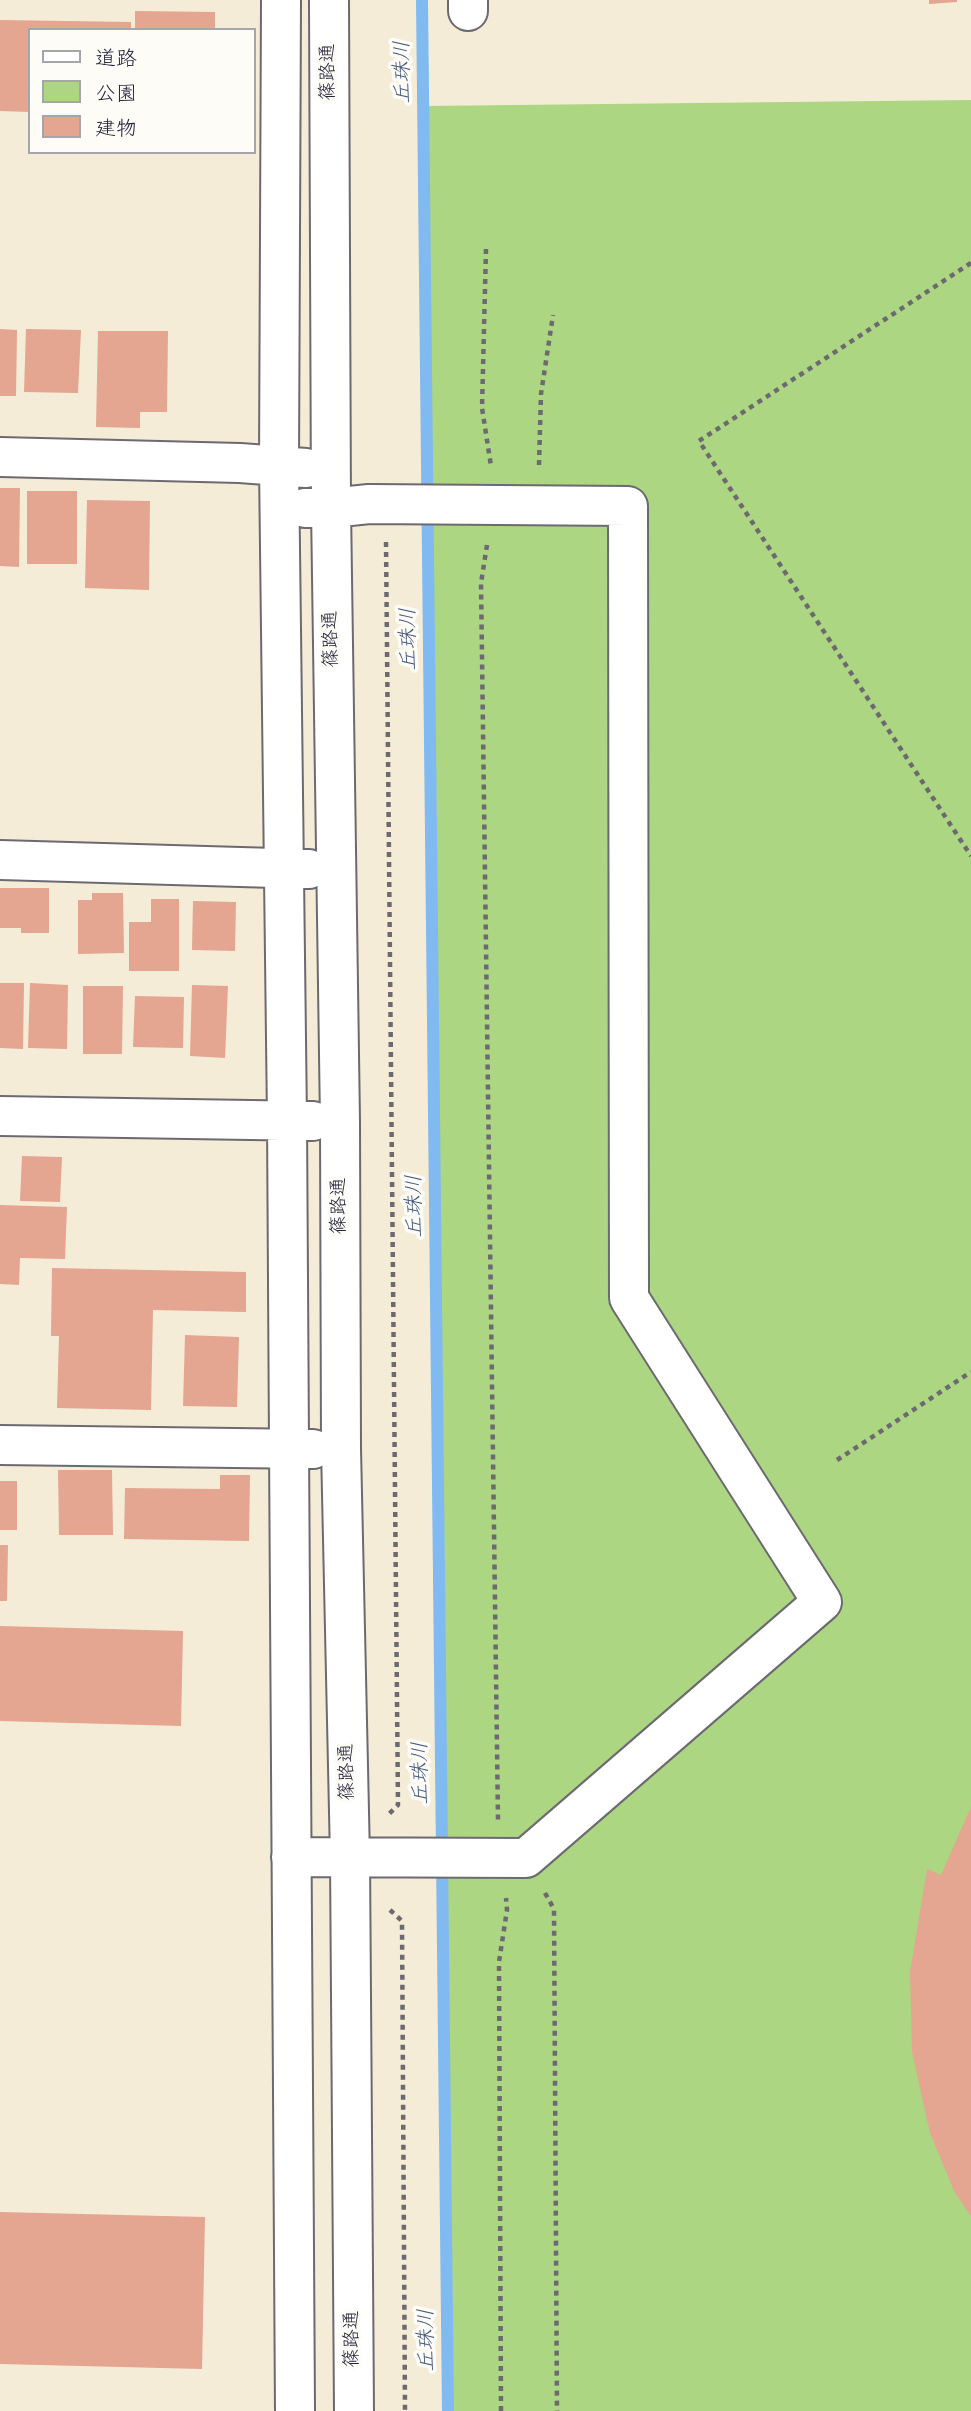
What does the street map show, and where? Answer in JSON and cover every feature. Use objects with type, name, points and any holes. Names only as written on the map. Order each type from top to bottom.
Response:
[{"type":"street","points":[[281,0],[279,466],[287,1120],[295,2411]]},
{"type":"street","name":"篠路通","points":[[329,0],[331,490],[340,1122],[341,1448],[350,1857],[354,2411]]},
{"type":"street","points":[[0,457],[279,466],[331,490],[379,520],[473,505],[628,506],[629,1298],[822,1602],[526,1858],[291,1857]]},
{"type":"street","points":[[280,507],[331,490]]},
{"type":"street","points":[[0,860],[335,869]]},
{"type":"street","points":[[0,1116],[340,1122]]},
{"type":"street","points":[[0,1445],[288,1450],[341,1448]]},
{"type":"path","points":[[486,248],[482,408],[491,465],[473,505],[491,522],[481,583],[498,1816]]},
{"type":"path","points":[[971,263],[699,441],[971,856]]},
{"type":"path","points":[[539,465],[541,394],[553,315]]},
{"type":"path","points":[[379,520],[386,541],[398,1805],[384,1820]]},
{"type":"path","points":[[837,1460],[971,1372]]},
{"type":"path","points":[[385,1906],[402,1921],[405,2411]]},
{"type":"path","points":[[554,1909],[557,2411]]},
{"type":"path","points":[[501,2411],[499,1962],[507,1910]]},
{"type":"green space","points":[[971,100],[971,2411],[448,2411],[424,106]]},
{"type":"building","points":[[929,0],[957,0],[957,2],[929,4]]},
{"type":"building","points":[[135,11],[215,12],[215,28],[135,28]]},
{"type":"building","points":[[0,20],[131,22],[131,28],[28,28],[28,112],[0,111]]},
{"type":"building","points":[[0,329],[17,330],[16,396],[0,396]]},
{"type":"building","points":[[26,329],[81,330],[78,393],[24,392]]},
{"type":"building","points":[[98,331],[168,331],[167,412],[140,412],[140,428],[96,427]]},
{"type":"building","points":[[0,488],[20,488],[19,567],[0,566]]},
{"type":"building","points":[[27,491],[77,491],[77,564],[27,564]]},
{"type":"building","points":[[87,500],[150,501],[149,590],[85,588]]},
{"type":"building","points":[[0,888],[49,888],[49,933],[21,933],[21,928],[0,928]]},
{"type":"building","points":[[92,893],[123,893],[124,953],[78,954],[78,900],[92,900]]},
{"type":"building","points":[[151,899],[179,899],[179,971],[129,971],[129,922],[151,922]]},
{"type":"building","points":[[193,901],[236,902],[235,951],[192,950]]},
{"type":"building","points":[[0,983],[24,983],[23,1049],[0,1048]]},
{"type":"building","points":[[30,983],[68,985],[67,1049],[28,1048]]},
{"type":"building","points":[[192,985],[228,986],[225,1058],[190,1056]]},
{"type":"building","points":[[83,986],[123,986],[122,1054],[83,1054]]},
{"type":"building","points":[[135,996],[184,997],[183,1048],[133,1047]]},
{"type":"building","points":[[22,1156],[62,1157],[60,1202],[20,1201]]},
{"type":"building","points":[[0,1205],[67,1207],[65,1259],[20,1258],[19,1285],[0,1284]]},
{"type":"building","points":[[52,1268],[246,1272],[246,1312],[153,1310],[151,1410],[57,1408],[59,1336],[51,1336]]},
{"type":"building","points":[[185,1335],[239,1337],[237,1407],[183,1406]]},
{"type":"building","points":[[58,1470],[112,1470],[113,1535],[59,1535]]},
{"type":"building","points":[[220,1475],[250,1475],[249,1541],[124,1539],[125,1488],[220,1489]]},
{"type":"building","points":[[0,1481],[17,1481],[17,1530],[0,1530]]},
{"type":"building","points":[[0,1545],[8,1545],[7,1601],[0,1601]]},
{"type":"building","points":[[0,1626],[183,1631],[181,1726],[0,1721]]},
{"type":"building","points":[[971,1807],[971,2216],[955,2193],[930,2133],[912,2052],[910,1972],[927,1869],[941,1875]]},
{"type":"building","points":[[0,2212],[205,2217],[202,2369],[0,2364]]},
{"type":"waterway","name":"丘珠川","points":[[422,0],[448,2411]]}]
